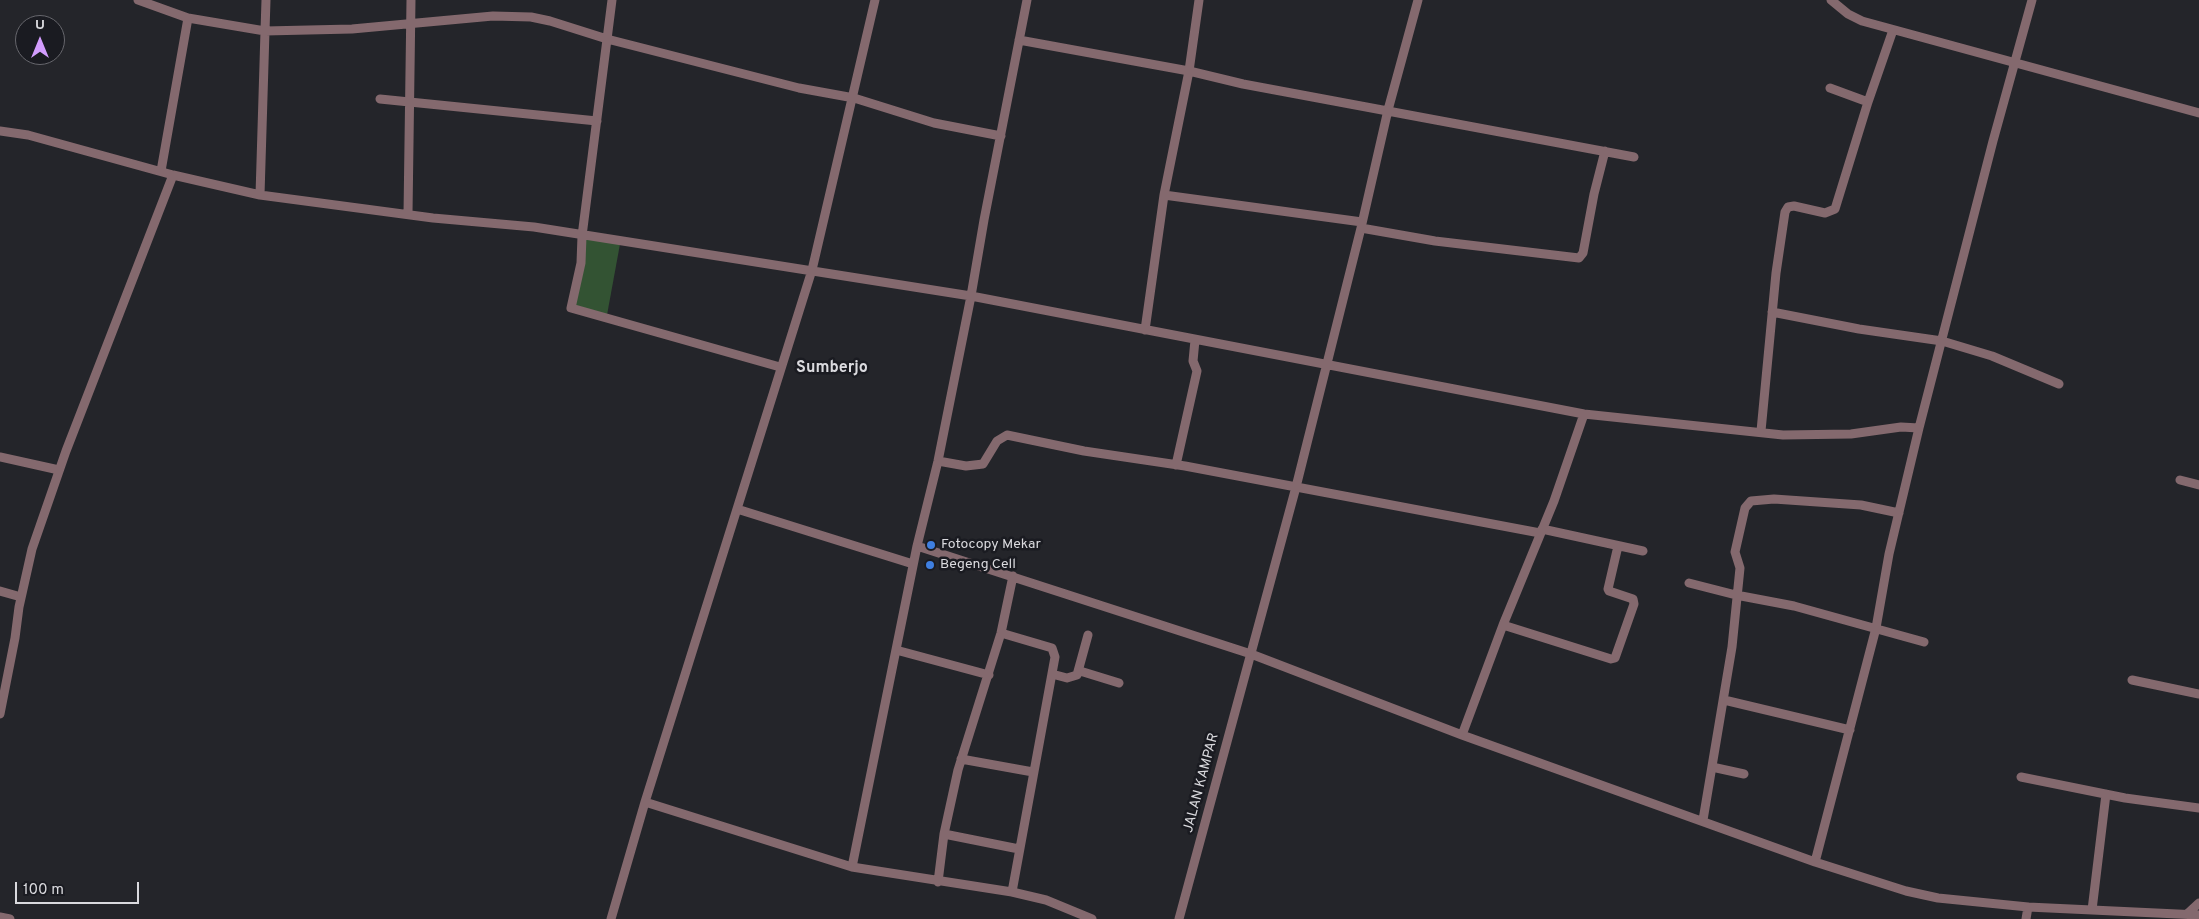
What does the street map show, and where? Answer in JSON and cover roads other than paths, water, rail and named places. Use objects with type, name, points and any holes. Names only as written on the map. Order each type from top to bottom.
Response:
[{"type":"street","points":[[138,0],[188,18],[265,31],[352,29],[490,16],[521,16],[550,21],[607,39],[799,88],[854,98],[934,123],[1001,136]]},
{"type":"street","points":[[260,195],[266,0]]},
{"type":"street","points":[[408,214],[411,0]]},
{"type":"street","points":[[612,0],[582,236],[581,263],[571,308],[780,367]]},
{"type":"street","points":[[611,919],[645,802],[812,270],[876,0]]},
{"type":"street","points":[[852,867],[913,564],[938,461],[972,296],[984,220],[1027,0]]},
{"type":"street","points":[[1145,330],[1164,194],[1189,71],[1199,0]]},
{"type":"street","name":"JALAN KAMPAR","points":[[1179,919],[1296,487],[1388,110],[1418,0]]},
{"type":"street","points":[[1832,0],[1853,18],[2199,114]]},
{"type":"street","points":[[1815,862],[1876,628],[1889,554],[1919,428],[2032,0]]},
{"type":"street","points":[[160,171],[188,18]]},
{"type":"street","points":[[1761,431],[1772,312],[1786,209],[1794,206],[1824,212],[1835,209],[1868,102],[1893,30]]},
{"type":"street","points":[[1019,40],[1189,71],[1243,84],[1634,156]]},
{"type":"street","points":[[1830,88],[1868,102]]},
{"type":"street","points":[[380,99],[597,121]]},
{"type":"street","points":[[0,131],[28,134],[173,175],[260,195],[534,228],[972,296],[1327,366],[1584,414],[1783,434],[1834,435],[1901,427],[1919,428]]},
{"type":"street","points":[[1164,194],[1361,225],[1435,241],[1579,258],[1583,253],[1594,194],[1605,151]]},
{"type":"street","points":[[0,714],[16,638],[21,597],[32,549],[59,470],[173,175]]},
{"type":"street","points":[[1772,312],[1859,329],[1942,341],[1992,356],[2059,384]]},
{"type":"street","points":[[1176,465],[1196,375],[1196,367],[1193,361],[1195,340]]},
{"type":"street","points":[[1462,735],[1584,414]]},
{"type":"street","points":[[938,461],[978,466],[985,462],[997,441],[1007,435],[1084,451],[1176,465],[1643,551]]},
{"type":"street","points":[[0,456],[59,470]]},
{"type":"street","points":[[2180,480],[2199,485]]},
{"type":"street","points":[[1703,820],[1732,647],[1740,568],[1735,552],[1744,508],[1751,501],[1774,499],[1861,505],[1899,513]]},
{"type":"street","points":[[737,509],[913,564]]},
{"type":"street","points":[[917,546],[1251,654],[1462,735],[1703,820],[1815,862],[1906,891],[1938,898],[2028,907],[2092,910],[2122,915],[2199,915]]},
{"type":"street","points":[[1503,625],[1610,659],[1615,658],[1634,604],[1633,599],[1609,592],[1608,589],[1618,546]]},
{"type":"street","points":[[938,882],[944,834],[962,759],[1001,634],[1013,576]]},
{"type":"street","points":[[1689,583],[1736,595],[1794,606],[1924,642]]},
{"type":"street","points":[[0,591],[21,597]]},
{"type":"street","points":[[1001,634],[1052,648],[1055,657],[1012,892]]},
{"type":"street","points":[[1052,674],[1074,678],[1080,671],[1088,635]]},
{"type":"street","points":[[896,650],[988,675]]},
{"type":"street","points":[[1080,671],[1119,683]]},
{"type":"street","points":[[2132,680],[2199,694]]},
{"type":"street","points":[[1724,700],[1850,730]]},
{"type":"street","points":[[962,759],[1033,772]]},
{"type":"street","points":[[1712,767],[1744,774]]},
{"type":"street","points":[[2021,777],[2106,794],[2199,808]]},
{"type":"street","points":[[2092,910],[2106,794]]},
{"type":"street","points":[[645,802],[852,867],[938,882],[1012,892],[1055,903],[1092,919]]},
{"type":"street","points":[[944,834],[1019,849]]},
{"type":"street","points":[[2186,915],[2199,903]]},
{"type":"street","points":[[2026,919],[2028,907]]},
{"type":"street","points":[[0,917],[10,919]]},
{"type":"place","name":"Fotocopy Mekar","points":[[931,545]]},
{"type":"place","name":"Begeng Cell","points":[[930,565]]},
{"type":"district","name":"Sumberjo","points":[[832,369]]}]
